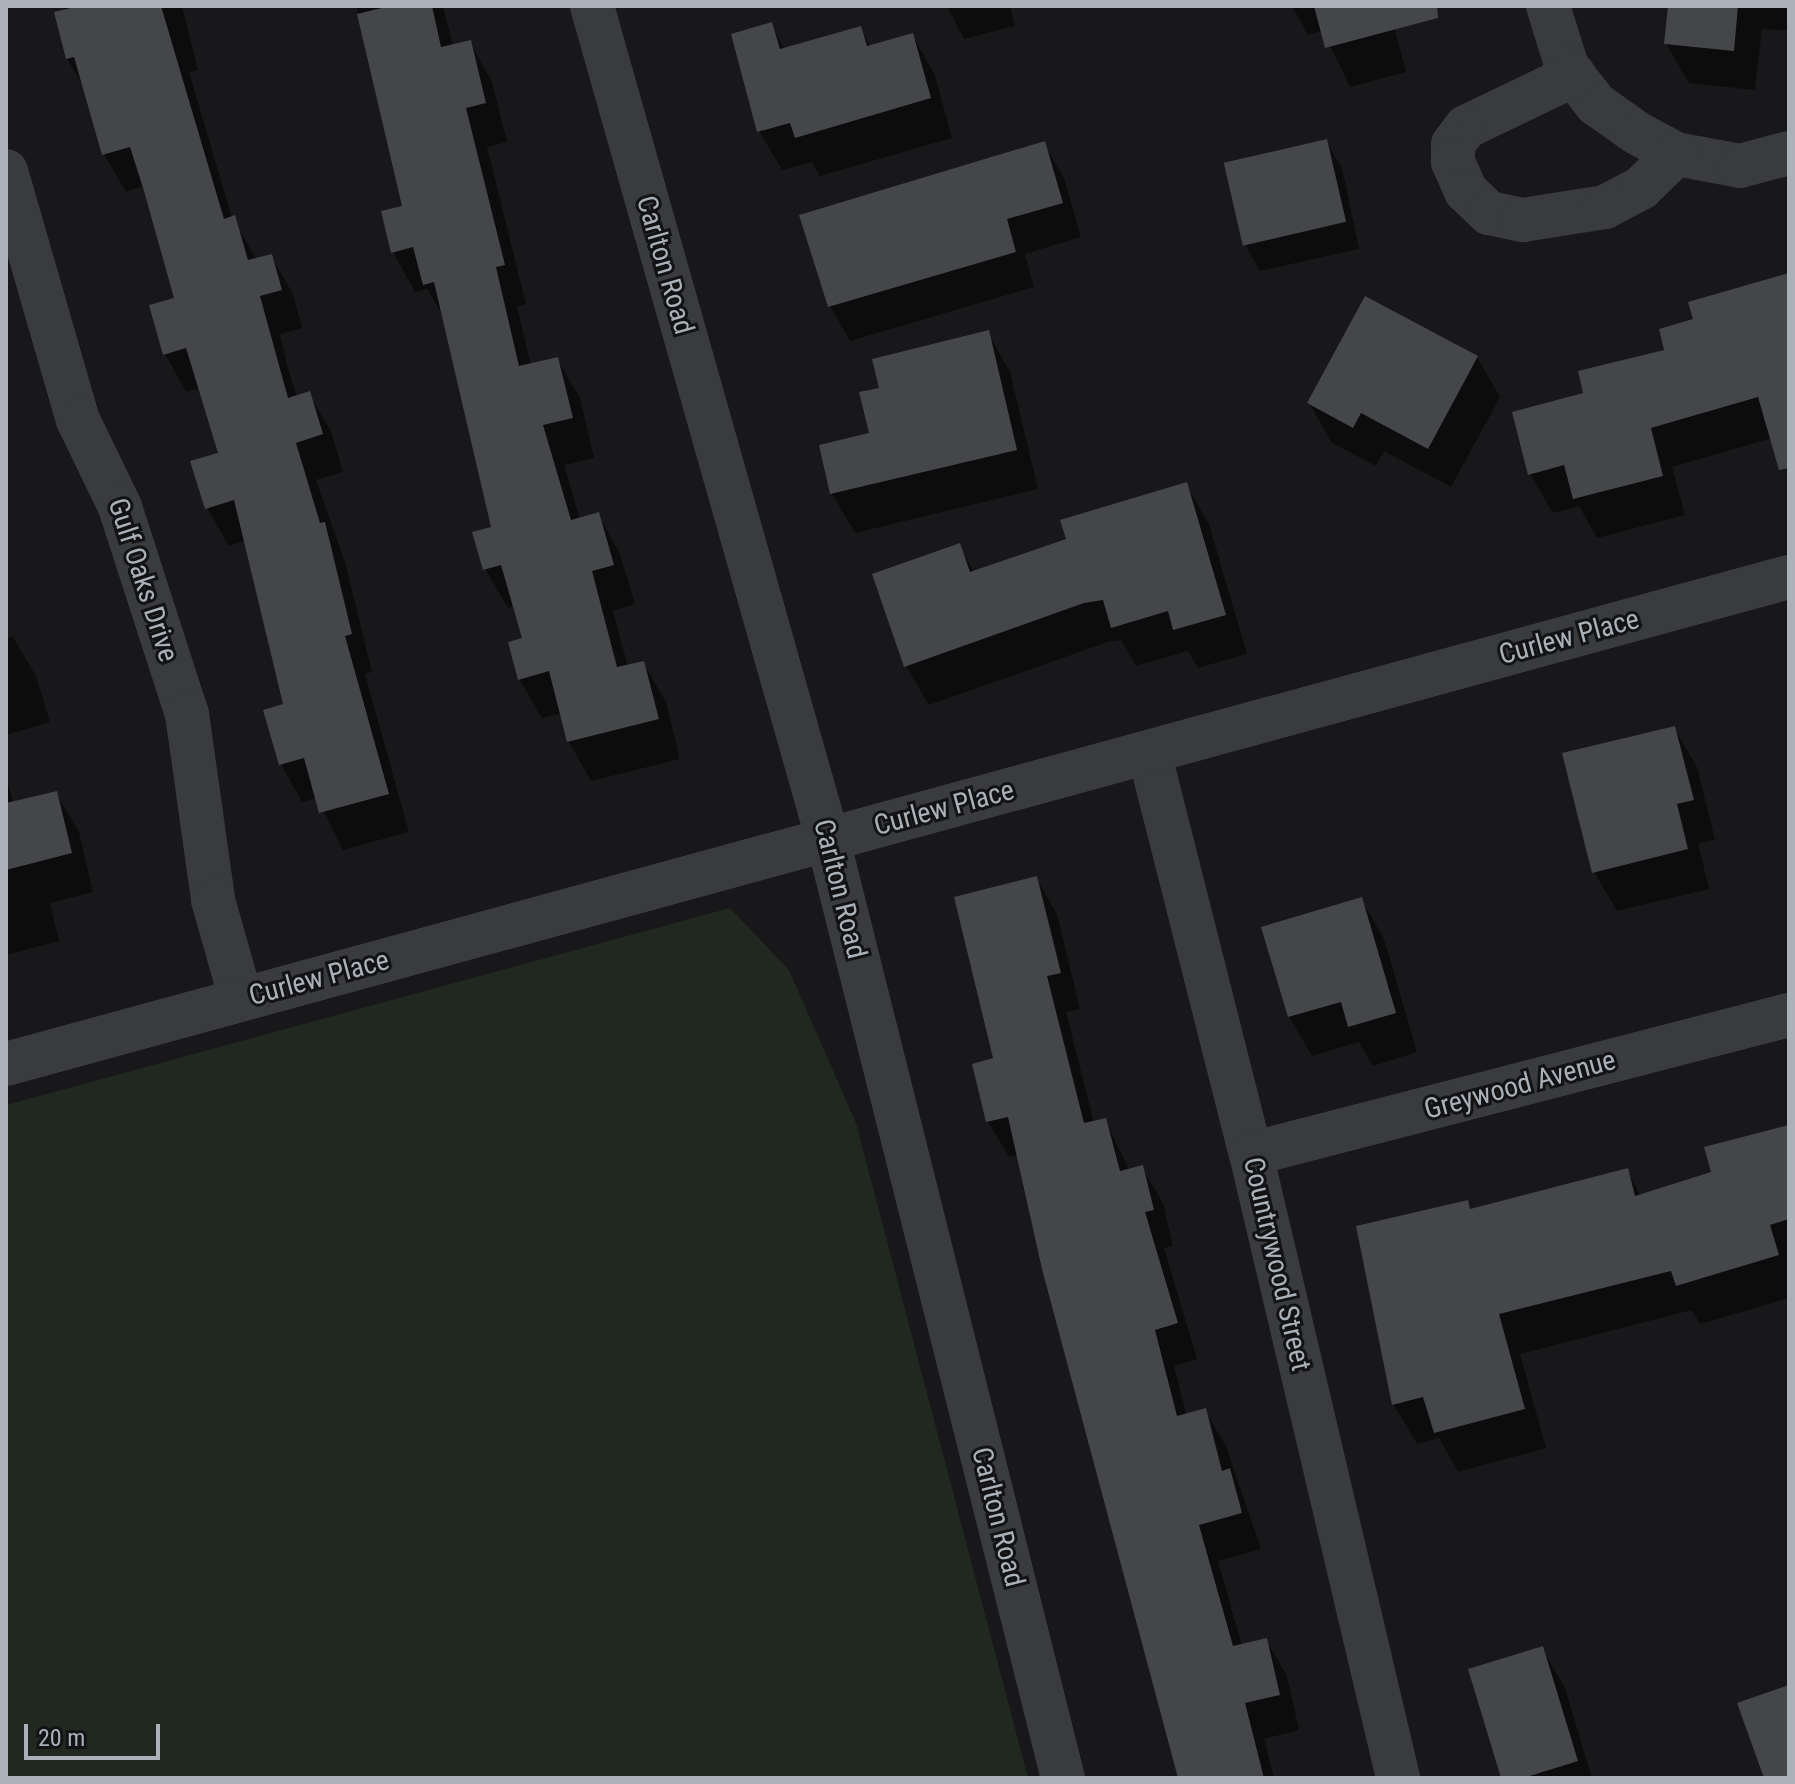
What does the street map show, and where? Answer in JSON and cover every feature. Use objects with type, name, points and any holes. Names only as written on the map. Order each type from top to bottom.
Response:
[{"type":"street","name":"Carlton Road","points":[[592,6],[828,840],[1063,1778]]},
{"type":"street","points":[[1548,6],[1570,71],[1596,104],[1676,154],[1740,166],[1789,153]]},
{"type":"street","points":[[1570,71],[1466,127],[1453,144],[1453,162],[1466,191],[1489,213],[1523,220],[1605,207],[1641,188],[1676,154]]},
{"type":"street","name":"Gulf Oaks Drive","points":[[6,171],[78,420],[120,507],[187,714],[213,900],[241,999]]},
{"type":"street","name":"Curlew Place","points":[[6,1064],[1789,577]]},
{"type":"street","name":"Countrywood Street","points":[[1149,752],[1251,1154],[1398,1778]]},
{"type":"street","name":"Greywood Avenue","points":[[1251,1154],[1789,1015]]},
{"type":"shaded area","points":[[730,908],[789,970],[856,1123],[1028,1778],[6,1778],[6,1105]]},
{"type":"building","points":[[79,6],[161,6],[224,219],[235,215],[248,260],[272,254],[282,290],[260,296],[288,398],[310,391],[323,434],[296,443],[320,523],[325,522],[352,634],[345,636],[389,794],[319,813],[304,758],[279,765],[263,710],[283,704],[234,500],[205,509],[190,461],[218,453],[186,348],[163,355],[149,305],[174,298],[144,191],[130,147],[102,155],[74,57],[66,59],[54,12]]},
{"type":"building","points":[[390,6],[432,6],[441,47],[471,40],[486,103],[466,108],[505,265],[496,267],[519,366],[558,357],[573,418],[543,425],[571,520],[599,512],[614,565],[592,571],[617,667],[644,661],[659,719],[567,742],[549,671],[518,680],[508,642],[522,638],[501,565],[483,570],[472,532],[491,527],[434,282],[423,285],[413,247],[391,253],[381,211],[402,206],[357,14]]},
{"type":"building","points":[[1314,6],[1437,6],[1438,18],[1325,48]]},
{"type":"building","points":[[1668,6],[1738,6],[1734,51],[1664,44]]},
{"type":"building","points":[[772,22],[780,49],[861,26],[867,46],[913,33],[931,98],[795,138],[790,123],[757,132],[731,34]]},
{"type":"building","points":[[1327,139],[1346,222],[1243,246],[1224,163]]},
{"type":"building","points":[[1045,141],[1063,203],[1007,219],[1016,252],[828,307],[799,215]]},
{"type":"building","points":[[1789,273],[1789,468],[1779,470],[1758,397],[1651,428],[1663,476],[1573,499],[1564,465],[1528,475],[1512,412],[1583,393],[1578,371],[1664,350],[1659,329],[1693,319],[1688,302]]},
{"type":"building","points":[[1365,296],[1478,356],[1428,449],[1361,413],[1353,428],[1307,403]]},
{"type":"building","points":[[989,330],[1017,450],[830,494],[819,445],[869,433],[859,392],[879,388],[872,359]]},
{"type":"building","points":[[1187,482],[1226,615],[1173,630],[1168,611],[1111,628],[1103,600],[1084,603],[904,667],[872,574],[960,543],[970,572],[1066,539],[1060,520]]},
{"type":"building","points":[[1675,726],[1694,800],[1677,804],[1688,849],[1592,873],[1562,753]]},
{"type":"building","points":[[57,791],[72,853],[6,870],[6,803]]},
{"type":"building","points":[[1037,876],[1061,973],[1047,976],[1084,1123],[1106,1118],[1120,1171],[1143,1165],[1154,1210],[1145,1212],[1178,1323],[1155,1330],[1177,1416],[1206,1408],[1222,1471],[1230,1468],[1242,1513],[1199,1525],[1233,1646],[1267,1638],[1280,1695],[1245,1703],[1264,1778],[1178,1778],[1042,1269],[1008,1117],[986,1122],[972,1064],[993,1058],[954,897]]},
{"type":"building","points":[[1362,897],[1396,1013],[1348,1027],[1341,1002],[1288,1017],[1261,927]]},
{"type":"building","points":[[1789,1125],[1789,1219],[1770,1225],[1779,1255],[1676,1286],[1671,1271],[1499,1314],[1525,1409],[1434,1433],[1423,1397],[1392,1405],[1356,1226],[1468,1200],[1470,1209],[1628,1168],[1635,1196],[1711,1172],[1704,1147]]},
{"type":"building","points":[[1543,1646],[1578,1761],[1523,1778],[1501,1778],[1468,1669]]},
{"type":"building","points":[[1789,1685],[1789,1778],[1764,1778],[1737,1703]]}]
